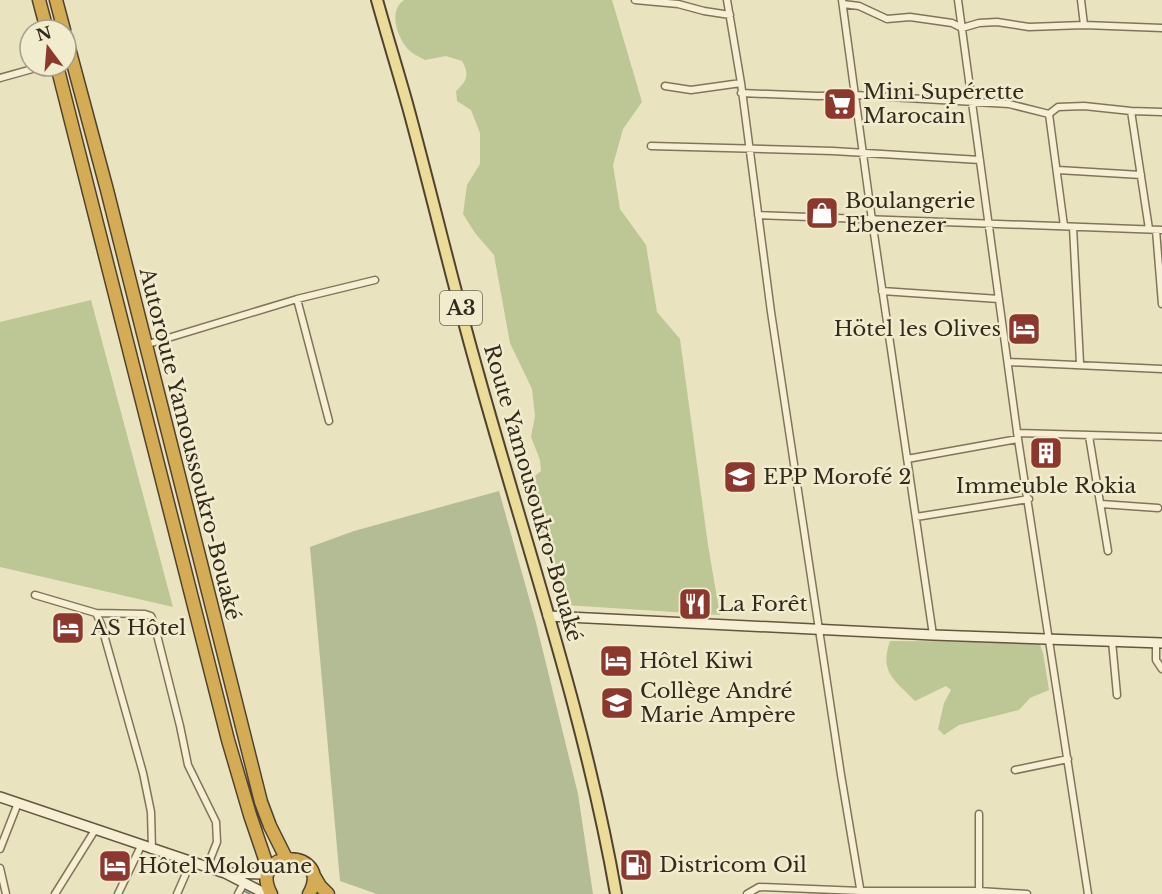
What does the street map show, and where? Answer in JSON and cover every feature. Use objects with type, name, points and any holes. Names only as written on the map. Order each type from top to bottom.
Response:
[{"type":"highway","points":[[39,0],[44,18]]},
{"type":"highway","points":[[56,0],[61,18]]},
{"type":"highway","name":"Autoroute Yamoussoukro-Bouaké","points":[[60,78],[228,740],[268,873],[267,886],[271,894]]},
{"type":"highway","name":"Autoroute Yamoussoukro-Bouaké","points":[[77,78],[261,802],[286,858]]},
{"type":"highway","points":[[268,873],[273,864],[286,858],[301,860],[328,894]]},
{"type":"highway","points":[[309,894],[313,885],[311,871]]},
{"type":"main road","name":"Route Yamousoukro-Bouaké","points":[[377,0],[408,106],[477,372],[591,771],[616,894]]},
{"type":"street","points":[[635,0],[678,4],[730,15]]},
{"type":"street","points":[[727,0],[741,83],[758,215],[819,629],[861,893]]},
{"type":"street","points":[[958,0],[1018,436],[1088,894]]},
{"type":"street","points":[[1081,0],[1084,25]]},
{"type":"street","points":[[933,635],[842,2],[859,6],[887,19],[910,17],[952,22],[962,28],[979,23],[997,22],[1029,27],[1084,25],[1162,28]]},
{"type":"street","points":[[0,78],[18,73]]},
{"type":"street","points":[[665,86],[692,90],[741,83]]},
{"type":"street","points":[[741,93],[818,96],[855,94],[1009,104],[1049,114]]},
{"type":"street","points":[[1049,114],[1058,107],[1084,106],[1162,112]]},
{"type":"street","points":[[1131,111],[1141,175],[1156,230],[1162,304]]},
{"type":"street","points":[[1049,114],[1064,226]]},
{"type":"street","points":[[651,146],[833,151],[980,160]]},
{"type":"street","points":[[1058,170],[1141,175]]},
{"type":"street","points":[[758,215],[1156,230]]},
{"type":"street","points":[[1073,227],[1080,363]]},
{"type":"street","points":[[145,345],[297,299],[375,280]]},
{"type":"street","points":[[882,291],[999,299]]},
{"type":"street","points":[[297,299],[329,421]]},
{"type":"street","points":[[1008,362],[1080,363],[1162,369]]},
{"type":"street","points":[[907,459],[1018,436],[1162,437]]},
{"type":"street","points":[[1089,436],[1108,551]]},
{"type":"street","points":[[916,517],[1029,499]]},
{"type":"street","points":[[1101,504],[1158,508]]},
{"type":"street","points":[[35,595],[96,613],[151,616],[188,765],[216,822],[218,842],[207,867]]},
{"type":"street","points":[[96,613],[121,689],[143,773],[152,812],[152,850]]},
{"type":"street","points":[[548,616],[933,635],[1159,643],[1156,660],[1162,669]]},
{"type":"street","points":[[1112,641],[1117,695]]},
{"type":"street","points":[[1014,770],[1068,759]]},
{"type":"street","points":[[0,797],[225,873],[266,894]]},
{"type":"street","points":[[0,849],[18,803]]},
{"type":"street","points":[[979,814],[979,892]]},
{"type":"street","points":[[56,894],[95,830]]},
{"type":"street","points":[[118,894],[141,846]]},
{"type":"street","points":[[177,894],[191,862]]},
{"type":"street","points":[[0,868],[6,894]]},
{"type":"street","points":[[225,873],[268,873]]},
{"type":"street","points":[[238,894],[244,883]]},
{"type":"street","points":[[747,894],[759,887],[861,893],[1027,894]]},
{"type":"green space","points":[[404,0],[612,0],[642,102],[623,129],[613,165],[620,209],[646,245],[657,312],[680,339],[708,545],[720,615],[565,605],[540,530],[528,503],[525,487],[541,471],[540,460],[531,437],[535,416],[532,389],[510,343],[494,255],[475,233],[463,214],[467,185],[480,164],[480,133],[471,110],[457,101],[456,91],[465,81],[466,70],[462,61],[446,56],[425,60],[408,49],[400,38],[395,17],[399,5]]},
{"type":"green space","points":[[91,300],[173,607],[0,567],[0,322]]},
{"type":"green space","points":[[499,491],[536,623],[578,794],[593,894],[377,894],[340,881],[310,547],[354,531]]},
{"type":"green space","points":[[890,641],[1039,642],[1049,690],[1030,698],[1019,710],[959,725],[944,735],[938,729],[944,703],[951,690],[946,686],[915,701],[895,681],[888,669],[886,661]]},
{"type":"waterway","points":[[244,891],[250,894]]},
{"type":"place","name":"Mini Supérette Marocain","points":[[840,104]]},
{"type":"place","name":"Boulangerie Ebenezer","points":[[822,213]]},
{"type":"place","name":"Hötel les Olives","points":[[1024,329]]},
{"type":"place","name":"Immeuble Rokia","points":[[1046,453]]},
{"type":"place","name":"EPP Morofé 2","points":[[740,477]]},
{"type":"place","name":"La Forêt","points":[[695,604]]},
{"type":"place","name":"AS Hôtel","points":[[68,628]]},
{"type":"place","name":"Hôtel Kiwi","points":[[616,661]]},
{"type":"place","name":"Collège André Marie Ampère","points":[[617,703]]},
{"type":"place","name":"Districom Oil","points":[[636,865]]},
{"type":"place","name":"Hôtel Molouane","points":[[115,866]]}]
